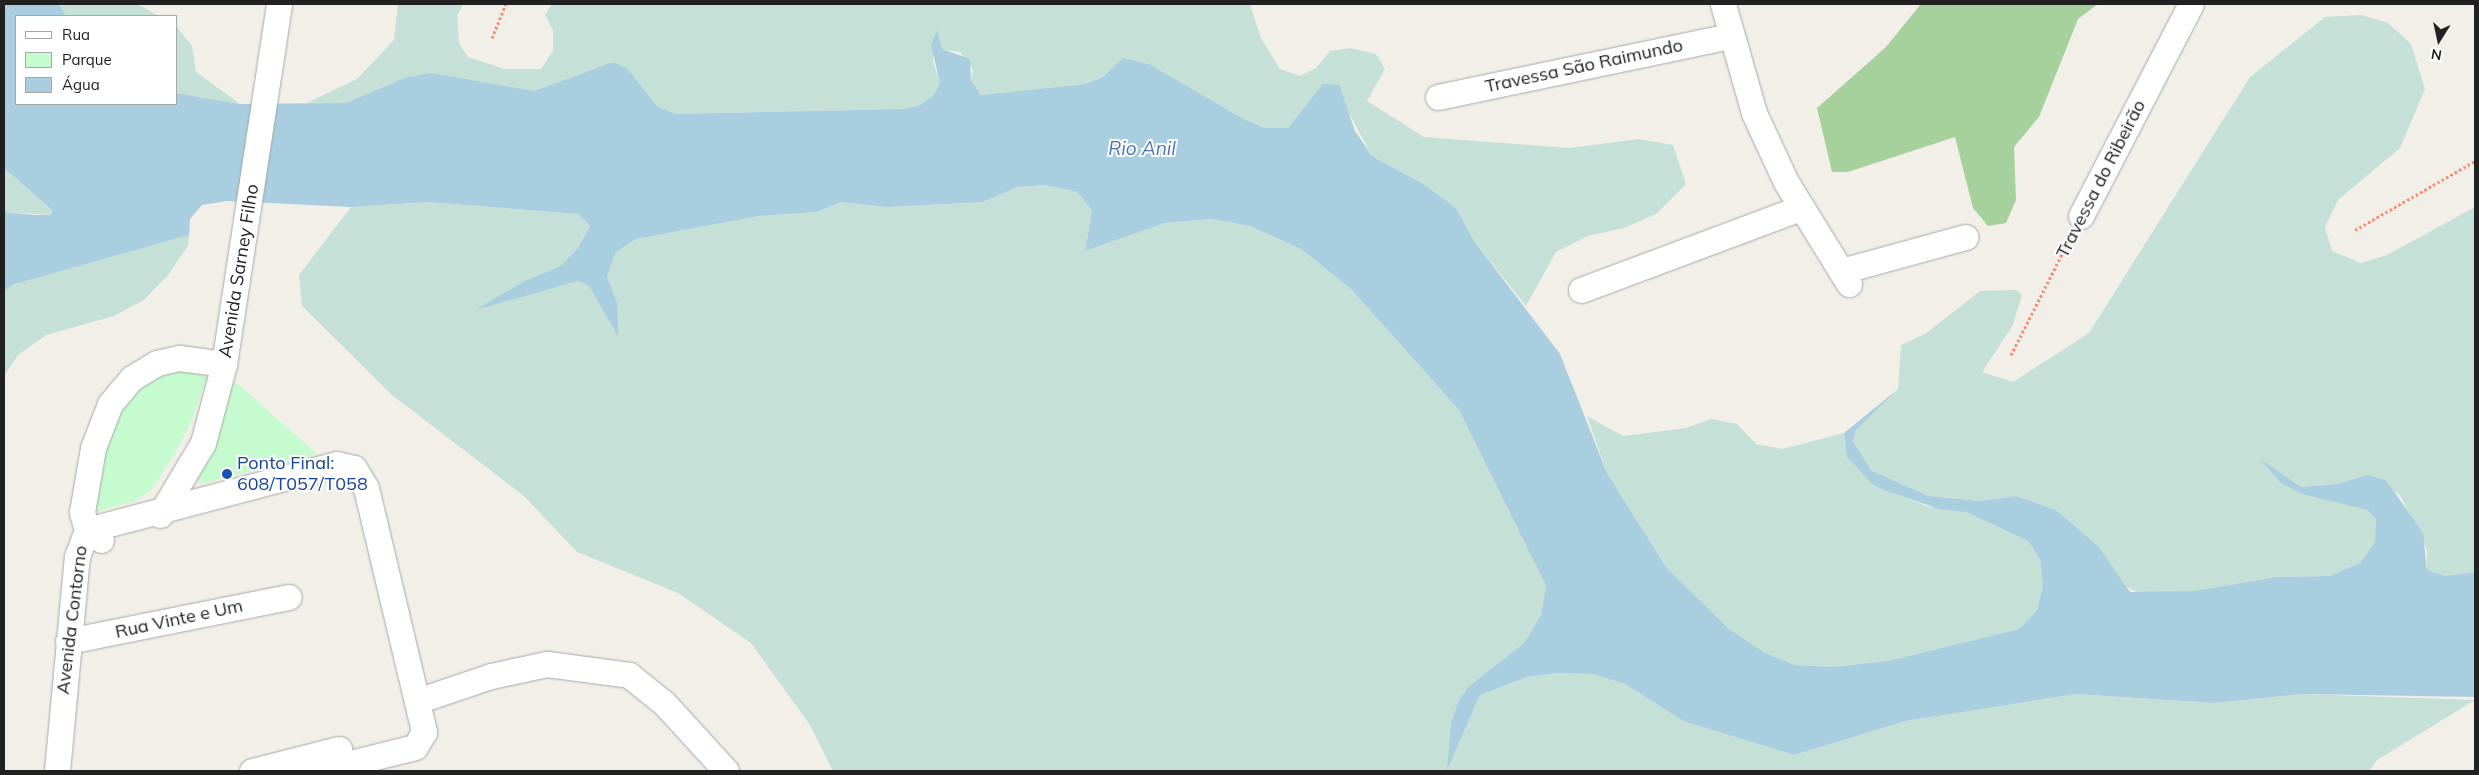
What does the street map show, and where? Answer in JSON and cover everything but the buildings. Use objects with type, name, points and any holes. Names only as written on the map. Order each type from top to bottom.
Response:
[{"type":"street","name":"Avenida Sarney Filho","points":[[160,516],[203,442],[224,364],[249,219],[279,4]]},
{"type":"street","points":[[1723,4],[1730,36],[1754,113],[1800,208],[1845,277],[1965,238]]},
{"type":"street","name":"Travessa do Ribeirão","points":[[2081,216],[2191,4]]},
{"type":"street","name":"Travessa São Raimundo","points":[[1438,97],[1730,36]]},
{"type":"street","points":[[1581,290],[1800,208]]},
{"type":"street","points":[[95,535],[82,512],[93,448],[110,404],[120,390],[157,363],[178,358],[224,364]]},
{"type":"street","name":"Avenida Contorno","points":[[57,771],[74,640],[88,562],[95,535],[160,516],[340,476],[366,488],[424,732],[415,747],[318,771]]},
{"type":"street","name":"Rua Vinte e Um","points":[[74,640],[289,597]]},
{"type":"street","name":"Avenida Contorno","points":[[70,771],[74,640]]},
{"type":"street","points":[[252,771],[407,732],[418,705],[491,676],[546,664],[629,675],[664,703],[726,771]]},
{"type":"path","points":[[492,38],[506,4]]},
{"type":"path","points":[[2355,230],[2475,161]]},
{"type":"path","name":"Travessa do Ribeirão","points":[[2011,355],[2081,216]]},
{"type":"green space","points":[[1921,4],[2098,4],[2078,19],[2039,117],[2014,147],[2016,200],[2006,223],[1988,226],[1973,208],[1955,137],[1848,172],[1832,172],[1817,108],[1885,48]]},
{"type":"green space","points":[[186,365],[209,372],[191,423],[174,455],[151,490],[135,501],[90,513],[111,421],[130,394],[156,371]]},
{"type":"green space","points":[[229,376],[317,454],[201,484],[192,474]]},
{"type":"shaded area","points":[[59,4],[137,4],[157,15],[65,15]]},
{"type":"shaded area","points":[[398,4],[463,4],[457,16],[459,43],[468,57],[505,69],[541,69],[553,51],[553,30],[545,15],[552,4],[1250,4],[1261,38],[1280,69],[1300,76],[1316,68],[1330,51],[1350,48],[1376,54],[1385,69],[1367,101],[1424,137],[1569,148],[1639,139],[1673,145],[1686,184],[1656,214],[1624,228],[1588,236],[1556,252],[1526,306],[1474,241],[1456,208],[1425,185],[1372,156],[1344,104],[1323,85],[1288,128],[1264,128],[1242,118],[1149,64],[1124,58],[1103,77],[1086,84],[981,95],[971,80],[973,69],[960,52],[941,49],[937,31],[933,61],[940,83],[935,95],[920,105],[902,109],[676,114],[657,106],[627,68],[613,62],[534,91],[373,92],[346,103],[307,103],[357,79],[394,40]]},
{"type":"shaded area","points":[[2361,15],[2388,23],[2411,44],[2425,89],[2400,148],[2338,200],[2325,227],[2332,251],[2361,263],[2387,255],[2475,207],[2475,572],[2445,576],[2427,570],[2427,550],[2400,495],[2367,475],[2337,484],[2301,487],[2263,462],[2281,483],[2368,510],[2376,520],[2375,542],[2360,563],[2329,576],[2275,577],[2195,591],[2139,593],[2123,585],[2098,546],[2056,510],[2016,496],[1979,501],[1929,496],[1872,471],[1853,442],[1856,430],[1898,389],[1901,345],[1925,334],[1980,291],[2016,290],[2022,295],[2013,325],[1982,372],[2013,382],[2089,333],[2250,77],[2325,17]]},
{"type":"shaded area","points":[[178,28],[192,46],[196,72],[240,104],[178,93]]},
{"type":"shaded area","points":[[4,168],[52,210],[51,215],[4,212]]},
{"type":"shaded area","points":[[1045,185],[1077,192],[1092,210],[1085,251],[1165,223],[1211,219],[1250,226],[1301,249],[1351,289],[1459,410],[1546,586],[1541,615],[1524,643],[1468,687],[1448,769],[1480,695],[1527,677],[1557,673],[1592,674],[1625,684],[1683,721],[1794,755],[1906,721],[2076,694],[2213,703],[2302,694],[2475,700],[2377,760],[2369,771],[833,771],[810,725],[751,643],[678,593],[577,552],[524,496],[392,395],[302,306],[299,275],[351,207],[428,202],[578,214],[590,226],[578,248],[559,267],[524,281],[479,309],[578,281],[589,286],[600,303],[617,302],[607,277],[616,252],[636,239],[759,216],[817,212],[840,202],[887,207],[983,202],[1018,187]]},
{"type":"shaded area","points":[[189,235],[188,246],[168,275],[144,300],[114,316],[46,335],[18,355],[4,376],[4,292],[12,285]]},
{"type":"shaded area","points":[[1587,416],[1623,436],[1686,428],[1712,419],[1737,424],[1756,444],[1782,449],[1844,433],[1847,457],[1872,484],[1926,506],[1966,512],[2028,541],[2040,560],[2043,585],[2037,610],[2019,629],[1888,661],[1833,667],[1795,665],[1765,653],[1729,629],[1666,567],[1607,473]]},
{"type":"water","name":"Rio Anil","points":[[4,4],[59,4],[65,15],[15,15],[15,105],[178,105],[178,93],[240,104],[346,103],[405,78],[431,73],[534,91],[613,62],[627,68],[657,106],[676,114],[902,109],[920,105],[934,95],[940,83],[931,45],[937,30],[942,49],[970,59],[971,80],[981,95],[1086,84],[1103,77],[1123,58],[1149,64],[1242,118],[1264,128],[1288,128],[1323,84],[1339,85],[1355,131],[1372,156],[1425,185],[1456,208],[1474,241],[1560,354],[1607,473],[1666,567],[1729,629],[1765,653],[1795,665],[1833,667],[1888,661],[2019,629],[2037,610],[2043,585],[2040,560],[2028,541],[1966,512],[1939,509],[1884,490],[1872,484],[1847,457],[1844,433],[1898,389],[1856,430],[1853,442],[1872,471],[1929,496],[1979,501],[2016,496],[2056,510],[2098,546],[2130,592],[2195,591],[2275,577],[2329,576],[2360,563],[2375,542],[2376,520],[2368,510],[2302,494],[2281,483],[2260,459],[2301,487],[2337,484],[2367,475],[2386,480],[2423,533],[2427,570],[2445,576],[2475,572],[2475,697],[2302,694],[2213,703],[2076,694],[1906,721],[1794,755],[1683,721],[1625,684],[1592,674],[1557,673],[1527,677],[1480,695],[1447,771],[1451,724],[1458,702],[1468,687],[1524,643],[1541,615],[1546,586],[1459,410],[1351,289],[1301,249],[1250,226],[1211,219],[1165,223],[1085,251],[1092,210],[1077,192],[1045,185],[1018,187],[983,202],[887,207],[840,202],[817,212],[759,216],[636,239],[616,252],[607,277],[617,302],[618,336],[589,286],[578,281],[476,310],[524,281],[559,267],[578,248],[590,226],[578,214],[428,202],[351,207],[227,201],[202,205],[190,219],[189,235],[12,285],[4,292],[4,212],[51,215],[52,210],[4,168]]},
{"type":"place","name":"Ponto Final: 608/T057/T058","points":[[227,474]]}]
